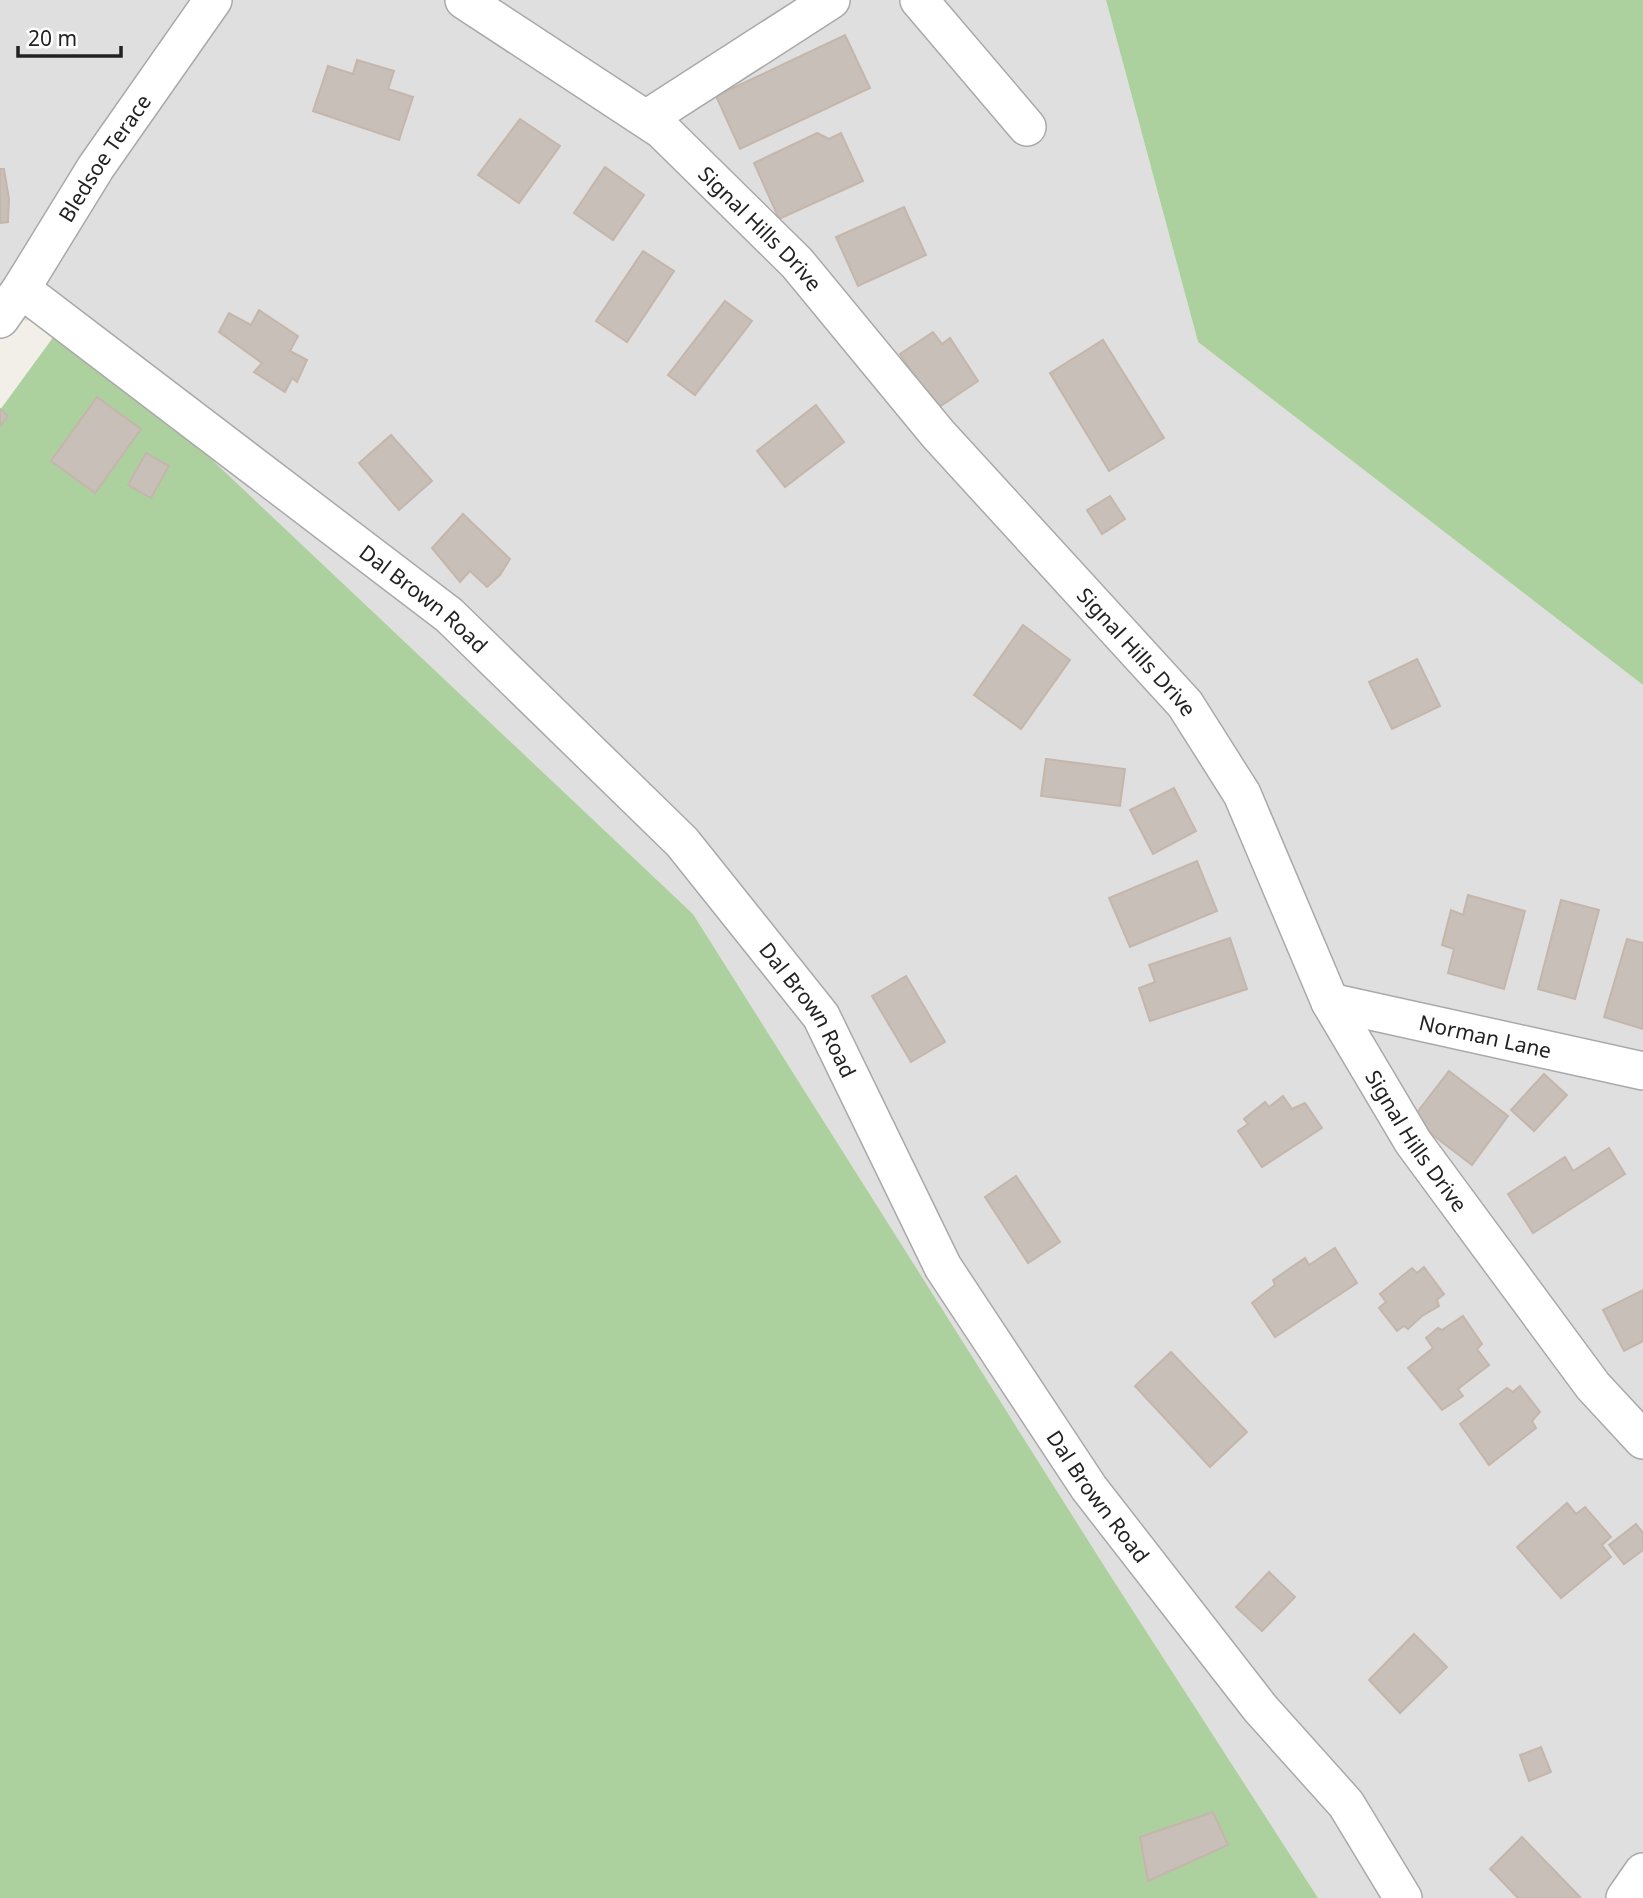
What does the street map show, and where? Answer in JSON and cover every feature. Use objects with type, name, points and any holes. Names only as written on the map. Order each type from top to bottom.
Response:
[{"type":"street","name":"Bledsoe Terace","points":[[0,319],[22,289],[96,167],[213,0]]},
{"type":"street","name":"Signal Hills Drive","points":[[464,0],[662,130],[797,263],[938,434],[1185,704],[1242,794],[1330,1002],[1413,1142],[1593,1386],[1643,1440]]},
{"type":"street","points":[[646,119],[831,0]]},
{"type":"street","points":[[919,0],[1027,127]]},
{"type":"street","name":"Dal Brown Road","points":[[22,289],[449,615],[682,842],[821,1016],[943,1267],[1088,1488],[1261,1708],[1346,1804],[1403,1898]]},
{"type":"street","name":"Norman Lane","points":[[1330,1002],[1643,1071]]},
{"type":"street","points":[[1625,1898],[1643,1872]]},
{"type":"shaded area","points":[[0,0],[1106,0],[1198,342],[1643,685],[1643,1898],[1318,1898],[1108,1572],[693,914],[65,321],[0,320]]},
{"type":"green space","points":[[1106,0],[1643,0],[1643,685],[1198,342]]},
{"type":"green space","points":[[65,321],[693,914],[1108,1572],[1318,1898],[0,1898],[0,410]]},
{"type":"building","points":[[845,35],[870,88],[740,149],[716,96]]},
{"type":"building","points":[[357,60],[394,71],[388,89],[413,97],[399,140],[313,111],[328,66],[353,74]]},
{"type":"building","points":[[520,119],[560,146],[519,203],[478,175]]},
{"type":"building","points":[[817,133],[829,139],[841,133],[863,181],[779,219],[754,163]]},
{"type":"building","points":[[605,167],[644,195],[613,240],[574,213]]},
{"type":"building","points":[[0,169],[4,169],[9,199],[8,222],[0,223]]},
{"type":"building","points":[[904,207],[926,255],[858,286],[836,237]]},
{"type":"building","points":[[643,251],[674,271],[627,342],[596,321]]},
{"type":"building","points":[[725,301],[752,321],[695,395],[668,375]]},
{"type":"building","points":[[259,310],[298,336],[290,351],[307,360],[297,382],[292,378],[285,392],[254,372],[262,363],[219,332],[229,313],[251,325]]},
{"type":"building","points":[[933,332],[942,344],[950,338],[978,381],[939,407],[931,395],[924,400],[909,378],[914,375],[900,354]]},
{"type":"building","points":[[1103,340],[1164,438],[1109,471],[1050,373]]},
{"type":"building","points":[[97,397],[141,429],[95,493],[51,461]]},
{"type":"building","points":[[816,405],[844,442],[785,487],[757,451]]},
{"type":"building","points":[[0,409],[8,416],[0,426]]},
{"type":"building","points":[[391,435],[432,481],[399,510],[359,463]]},
{"type":"building","points":[[146,453],[169,466],[151,498],[128,485]]},
{"type":"building","points":[[1110,496],[1125,519],[1102,534],[1087,510]]},
{"type":"building","points":[[463,514],[510,559],[500,575],[487,587],[470,571],[460,582],[432,548]]},
{"type":"building","points":[[1023,625],[1070,660],[1021,729],[974,695]]},
{"type":"building","points":[[1417,659],[1440,706],[1392,729],[1369,682]]},
{"type":"building","points":[[1046,759],[1125,769],[1120,806],[1041,796]]},
{"type":"building","points":[[1174,788],[1196,831],[1153,854],[1130,810]]},
{"type":"building","points":[[1197,861],[1217,911],[1130,947],[1109,898]]},
{"type":"building","points":[[1468,895],[1525,911],[1504,989],[1448,973],[1454,949],[1442,945],[1451,910],[1463,915]]},
{"type":"building","points":[[1561,900],[1599,910],[1575,999],[1538,989]]},
{"type":"building","points":[[1230,938],[1247,989],[1150,1021],[1139,988],[1155,982],[1149,965]]},
{"type":"building","points":[[1627,939],[1643,943],[1643,1029],[1604,1017]]},
{"type":"building","points":[[906,976],[945,1042],[911,1062],[872,996]]},
{"type":"building","points":[[1449,1071],[1508,1116],[1472,1165],[1412,1119]]},
{"type":"building","points":[[1544,1074],[1567,1095],[1534,1131],[1511,1110]]},
{"type":"building","points":[[1283,1096],[1292,1109],[1305,1103],[1322,1128],[1262,1167],[1238,1131],[1248,1124],[1244,1119],[1265,1102],[1269,1107]]},
{"type":"building","points":[[1609,1148],[1625,1174],[1533,1233],[1508,1194],[1565,1157],[1573,1171]]},
{"type":"building","points":[[1016,1176],[1060,1242],[1028,1263],[985,1197]]},
{"type":"building","points":[[1335,1248],[1357,1283],[1275,1337],[1252,1303],[1275,1285],[1273,1280],[1305,1258],[1309,1265]]},
{"type":"building","points":[[1424,1267],[1444,1294],[1437,1300],[1439,1306],[1408,1329],[1404,1326],[1397,1331],[1379,1308],[1386,1302],[1380,1294],[1412,1268],[1417,1273]]},
{"type":"building","points":[[1643,1290],[1643,1341],[1624,1351],[1603,1310]]},
{"type":"building","points":[[1463,1316],[1482,1344],[1477,1349],[1489,1365],[1458,1389],[1463,1396],[1442,1410],[1408,1368],[1433,1348],[1426,1338],[1438,1328],[1442,1330]]},
{"type":"building","points":[[1171,1352],[1247,1432],[1210,1467],[1135,1386]]},
{"type":"building","points":[[1520,1386],[1540,1412],[1532,1421],[1536,1428],[1489,1465],[1460,1424],[1507,1388],[1513,1392]]},
{"type":"building","points":[[1567,1503],[1576,1514],[1585,1507],[1611,1537],[1602,1545],[1611,1557],[1561,1598],[1517,1547]]},
{"type":"building","points":[[1636,1524],[1643,1533],[1643,1550],[1624,1564],[1609,1545]]},
{"type":"building","points":[[1269,1572],[1295,1597],[1262,1631],[1236,1607]]},
{"type":"building","points":[[1414,1634],[1447,1667],[1400,1713],[1369,1680]]},
{"type":"building","points":[[1541,1747],[1551,1772],[1529,1781],[1520,1755]]},
{"type":"building","points":[[1213,1812],[1228,1845],[1148,1881],[1140,1837]]},
{"type":"building","points":[[1522,1837],[1580,1897],[1518,1898],[1490,1869]]}]
